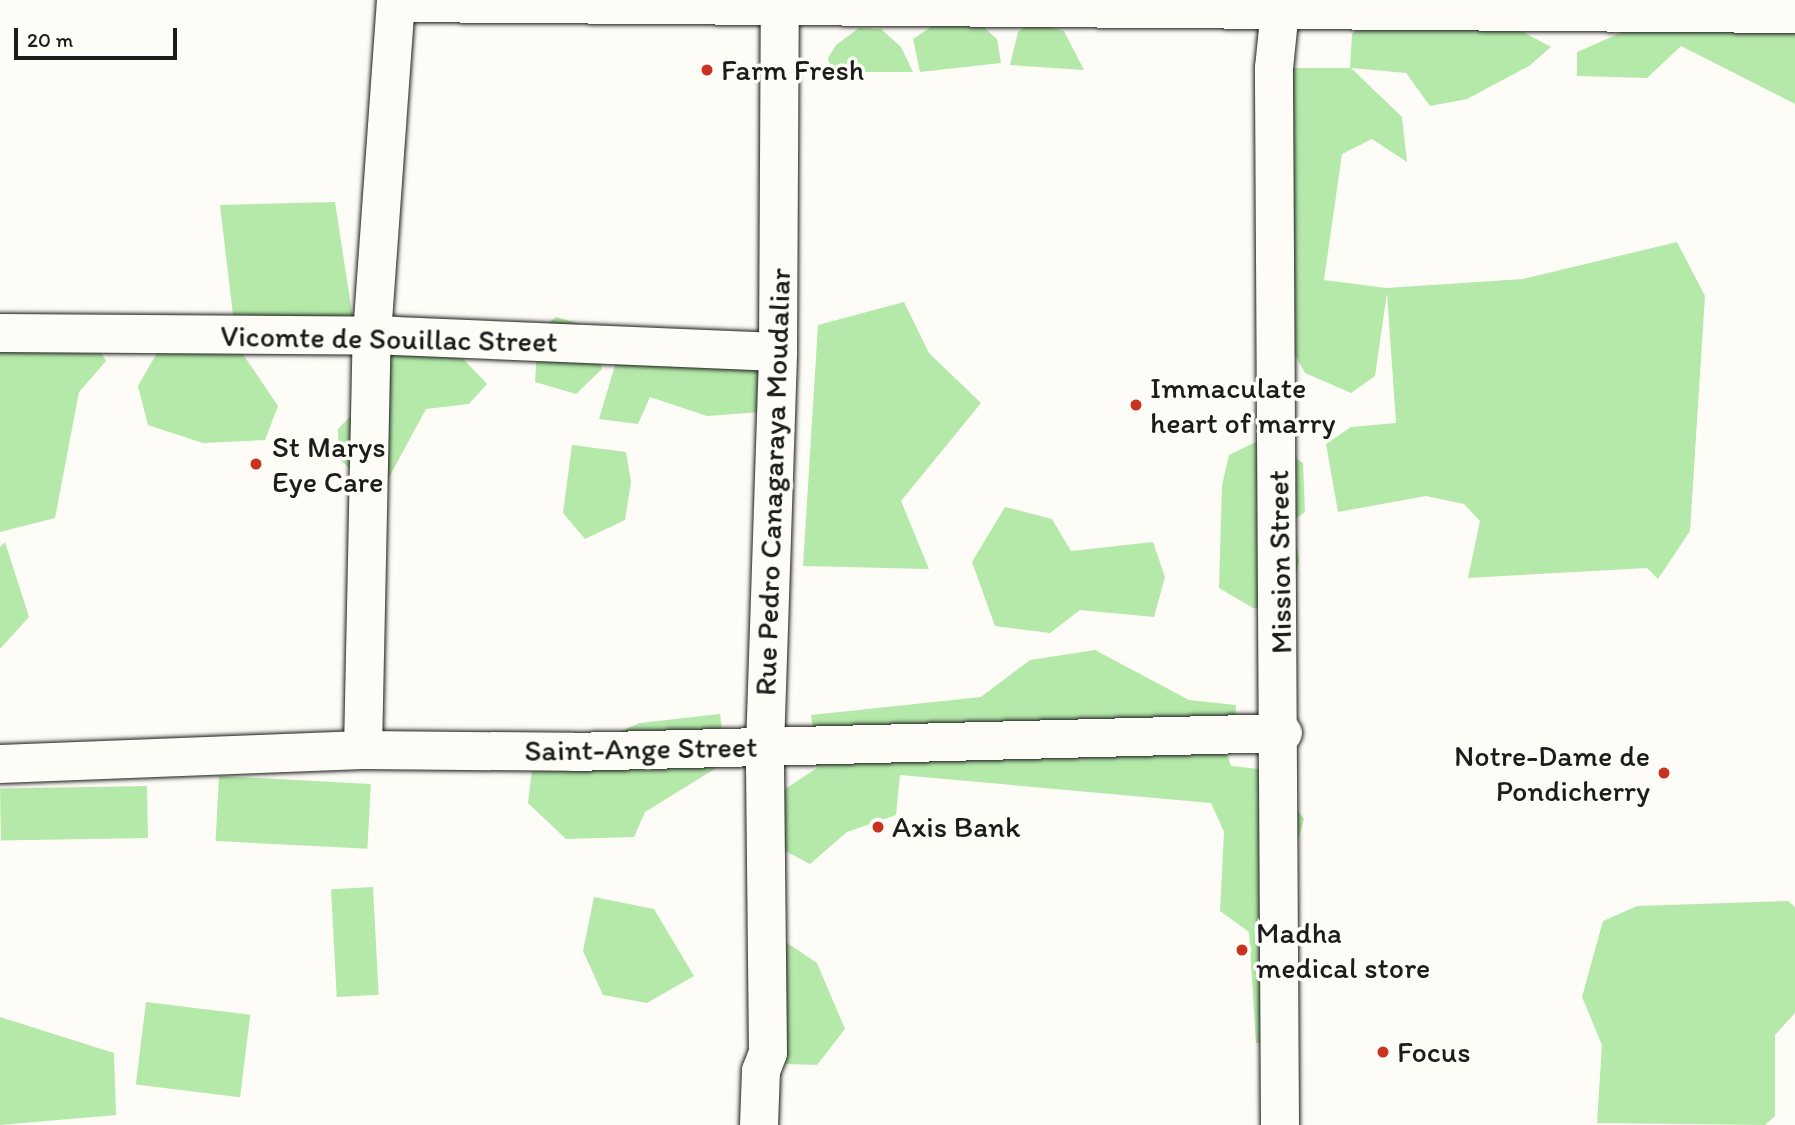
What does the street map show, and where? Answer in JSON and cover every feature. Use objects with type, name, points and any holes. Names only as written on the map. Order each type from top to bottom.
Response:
[{"type":"street","points":[[363,750],[372,335],[396,1],[780,6],[1281,4],[1795,14]]},
{"type":"street","name":"Mission Street","points":[[1280,1125],[1283,733],[1274,68],[1281,4]]},
{"type":"street","name":"Rue Pedro Canagaraya Moudaliar","points":[[760,1125],[761,1071],[768,1053],[765,748],[778,352],[780,6]]},
{"type":"street","name":"Vicomte de Souillac Street","points":[[0,333],[372,335],[778,352]]},
{"type":"street","name":"Saint-Ange Street","points":[[0,764],[363,750],[765,748],[1283,733]]},
{"type":"green space","points":[[1393,0],[1503,21],[1551,47],[1529,66],[1467,99],[1430,106],[1406,73],[1351,68],[1402,117],[1407,162],[1372,139],[1342,154],[1324,280],[1386,288],[1523,279],[1677,242],[1705,296],[1690,531],[1658,579],[1647,568],[1468,578],[1480,521],[1464,504],[1426,496],[1338,512],[1326,444],[1351,427],[1396,423],[1387,293],[1375,376],[1351,393],[1305,373],[1272,315],[1274,68],[1350,68],[1352,34]]},
{"type":"green space","points":[[1795,0],[1795,104],[1681,46],[1647,78],[1577,76],[1577,52],[1639,25]]},
{"type":"green space","points":[[973,18],[997,39],[1001,63],[920,72],[913,39],[943,19]]},
{"type":"green space","points":[[1032,22],[1064,31],[1084,70],[1010,65],[1018,32]]},
{"type":"green space","points":[[859,28],[881,29],[901,47],[913,72],[831,72],[828,58],[836,45]]},
{"type":"green space","points":[[335,202],[354,326],[233,315],[220,205]]},
{"type":"green space","points":[[904,302],[929,353],[981,403],[901,501],[929,569],[803,566],[818,325]]},
{"type":"green space","points":[[556,317],[590,327],[602,369],[576,394],[535,382],[538,331]]},
{"type":"green space","points":[[91,334],[106,361],[79,392],[55,518],[0,532],[0,342]]},
{"type":"green space","points":[[230,335],[278,406],[265,440],[203,443],[148,425],[138,386],[162,344]]},
{"type":"green space","points":[[624,335],[778,365],[798,381],[776,411],[707,416],[650,397],[638,424],[599,419]]},
{"type":"green space","points":[[453,348],[487,384],[469,404],[426,409],[386,483],[362,479],[339,459],[338,429],[384,382],[378,355]]},
{"type":"green space","points":[[1264,438],[1303,463],[1305,512],[1292,521],[1299,561],[1288,613],[1253,608],[1219,588],[1222,485],[1229,455]]},
{"type":"green space","points":[[572,445],[626,452],[631,482],[625,520],[585,539],[563,513]]},
{"type":"green space","points":[[1005,507],[1052,519],[1071,551],[1153,542],[1165,577],[1154,617],[1080,610],[1050,633],[995,626],[972,562]]},
{"type":"green space","points":[[5,542],[29,617],[0,649],[0,547]]},
{"type":"green space","points":[[1095,650],[1189,700],[1236,705],[1235,720],[1221,735],[1231,766],[1268,770],[1304,819],[1281,900],[1272,1042],[1256,1043],[1249,932],[1220,911],[1224,832],[1211,803],[900,775],[896,815],[847,832],[810,864],[774,845],[776,795],[817,768],[811,715],[981,697],[1030,660]]},
{"type":"green space","points":[[720,714],[726,762],[645,812],[634,837],[566,839],[528,803],[532,769],[640,723]]},
{"type":"green space","points":[[219,776],[371,784],[367,849],[216,841]]},
{"type":"green space","points":[[147,786],[148,838],[1,841],[0,789]]},
{"type":"green space","points":[[373,887],[379,995],[337,997],[331,889]]},
{"type":"green space","points":[[594,897],[654,909],[694,976],[647,1003],[603,995],[583,951]]},
{"type":"green space","points":[[1788,901],[1795,907],[1795,1013],[1775,1035],[1775,1116],[1765,1125],[1597,1123],[1602,1045],[1582,997],[1603,921],[1637,906]]},
{"type":"green space","points":[[784,941],[817,963],[845,1029],[817,1065],[787,1064],[768,1053]]},
{"type":"green space","points":[[146,1002],[250,1015],[240,1097],[136,1084]]},
{"type":"green space","points":[[0,1017],[114,1053],[116,1115],[0,1125]]},
{"type":"place","name":"Farm Fresh","points":[[707,70]]},
{"type":"place","name":"Immaculate heart of marry","points":[[1136,405]]},
{"type":"place","name":"St Marys Eye Care","points":[[256,464]]},
{"type":"place","name":"Notre-Dame de Pondicherry","points":[[1664,773]]},
{"type":"place","name":"Axis Bank","points":[[878,827]]},
{"type":"place","name":"Madha medical store","points":[[1242,950]]},
{"type":"place","name":"Focus","points":[[1383,1052]]}]
